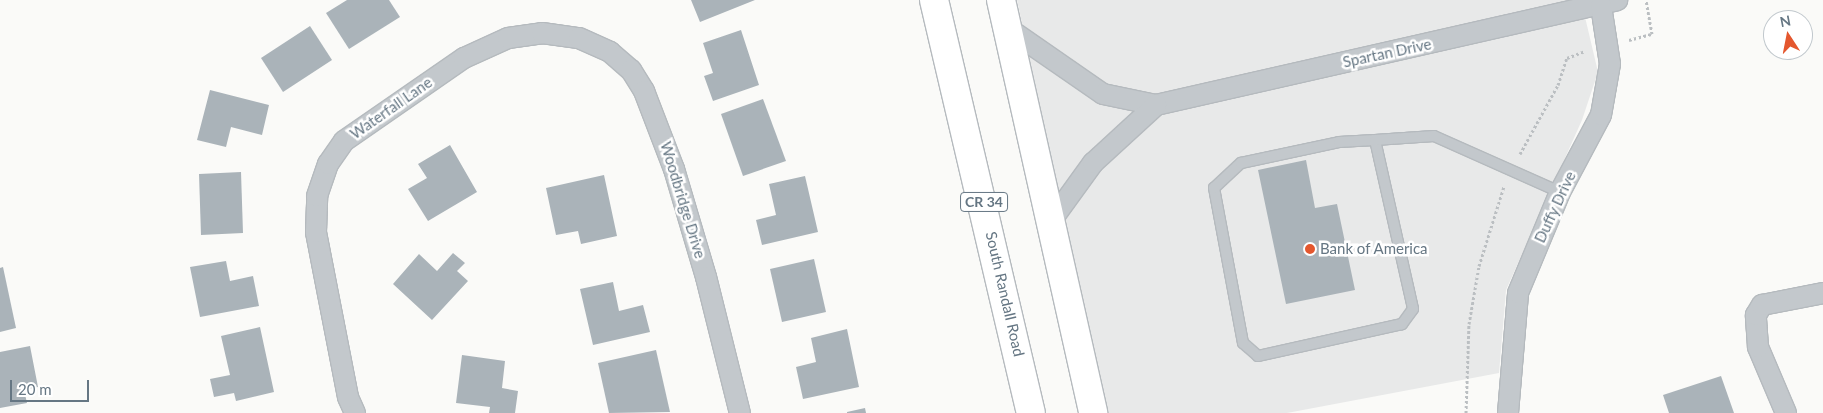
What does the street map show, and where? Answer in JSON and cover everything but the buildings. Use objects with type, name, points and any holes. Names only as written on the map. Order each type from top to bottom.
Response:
[{"type":"main road","name":"South Randall Road","points":[[934,0],[1030,413]]},
{"type":"main road","points":[[1001,0],[1009,29],[1093,413]]},
{"type":"street","name":"Spartan Drive","points":[[1009,29],[1103,94],[1156,104],[1606,2]]},
{"type":"street","name":"Duffy Drive","points":[[1508,413],[1518,293],[1560,192],[1601,115],[1610,64],[1607,45],[1606,2]]},
{"type":"street","name":"Waterfall Lane","points":[[355,413],[348,398],[316,232],[317,196],[328,164],[344,141],[464,58],[523,34],[561,34]]},
{"type":"street","name":"Woodbridge Drive","points":[[561,34],[610,52],[631,70],[644,91],[674,169],[706,277],[740,413]]},
{"type":"street","points":[[1051,221],[1093,163],[1156,104]]},
{"type":"street","points":[[1786,413],[1754,328],[1762,305],[1823,293]]},
{"type":"lane","points":[[1375,140],[1413,309],[1402,324],[1258,356],[1243,342],[1214,188],[1241,163],[1339,142],[1434,136],[1511,172],[1560,192]]},
{"type":"path","points":[[1607,45],[1652,34],[1646,0]]},
{"type":"path","points":[[1466,413],[1468,334],[1479,266],[1499,196],[1573,54]]},
{"type":"shaded area","points":[[1017,0],[1581,0],[1598,72],[1582,120],[1506,290],[1499,373],[1287,413],[1106,413]]},
{"type":"place","name":"Bank of America","points":[[1310,249]]}]
